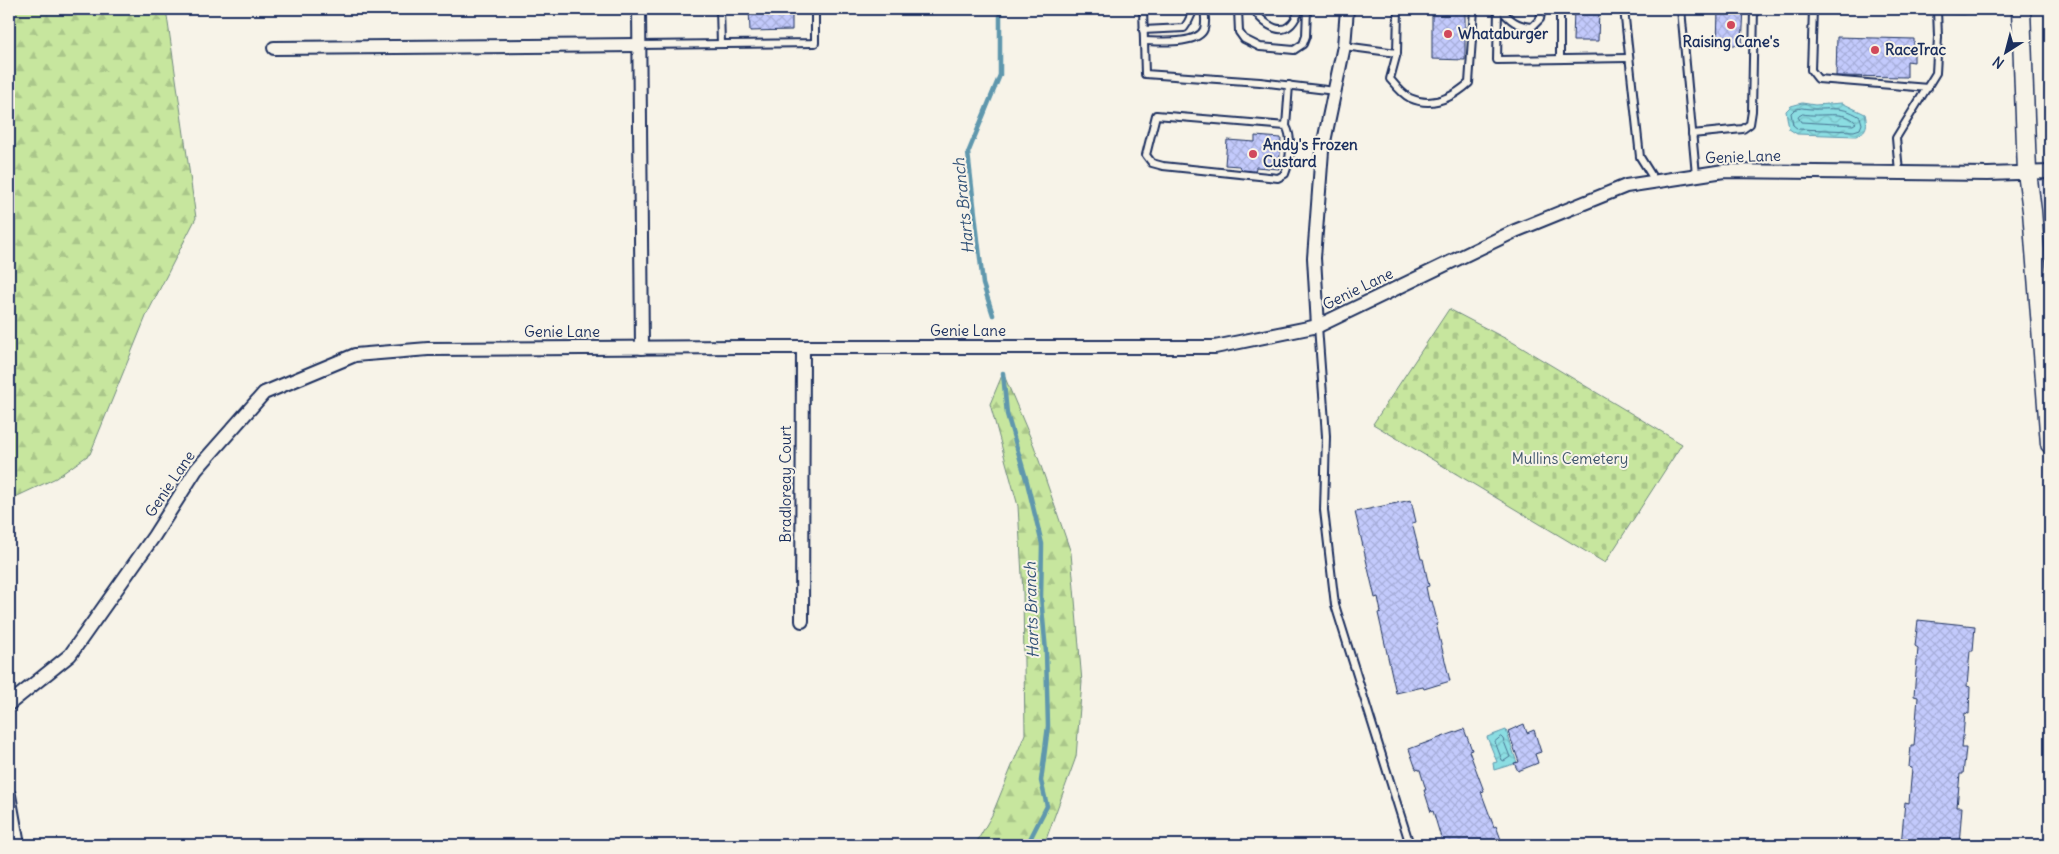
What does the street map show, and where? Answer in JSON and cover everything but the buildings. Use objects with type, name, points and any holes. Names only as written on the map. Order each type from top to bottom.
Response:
[{"type":"main road","points":[[2021,9],[2027,172],[2032,211],[2050,444]]},
{"type":"street","points":[[639,9],[642,348]]},
{"type":"street","points":[[1318,326],[1314,258],[1322,151],[1344,46],[1347,9]]},
{"type":"street","points":[[274,48],[640,45]]},
{"type":"street","name":"Genie Lane","points":[[9,704],[70,655],[154,536],[196,470],[264,393],[355,355],[428,349],[1214,347],[1318,326],[1515,231],[1626,186],[1724,170],[1980,174],[2050,172]]},
{"type":"street","name":"Bradloreay Court","points":[[802,621],[803,347]]},
{"type":"street","points":[[9,795],[18,845]]},
{"type":"lane","points":[[720,9],[721,44]]},
{"type":"lane","points":[[640,45],[814,43],[815,9]]},
{"type":"lane","points":[[1143,9],[1145,74],[1289,85],[1335,91]]},
{"type":"lane","points":[[1144,30],[1184,28],[1194,9]]},
{"type":"lane","points":[[1144,41],[1193,39],[1204,29],[1204,9]]},
{"type":"lane","points":[[1238,9],[1239,32],[1244,39],[1260,47],[1294,50],[1304,44],[1307,9]]},
{"type":"lane","points":[[1254,9],[1258,18],[1280,29],[1288,28],[1300,9]]},
{"type":"lane","points":[[1398,9],[1397,53],[1390,79],[1409,98],[1430,103],[1454,96],[1469,83],[1474,9]]},
{"type":"lane","points":[[1500,9],[1522,27],[1532,27],[1540,19],[1542,9]]},
{"type":"lane","points":[[1500,9],[1497,60],[1628,58]]},
{"type":"lane","points":[[1560,9],[1560,59]]},
{"type":"lane","points":[[1624,9],[1640,157],[1655,181]]},
{"type":"lane","points":[[1681,9],[1696,175]]},
{"type":"lane","points":[[1692,134],[1743,129],[1750,124],[1752,111],[1754,9]]},
{"type":"lane","points":[[1813,9],[1811,70],[1818,78],[1928,88]]},
{"type":"lane","points":[[1899,172],[1896,138],[1936,73],[1937,9]]},
{"type":"lane","points":[[1948,9],[1967,9]]},
{"type":"lane","points":[[1344,46],[1397,53]]},
{"type":"lane","points":[[1286,126],[1156,115],[1146,155],[1152,164],[1278,178],[1285,174],[1288,166],[1290,133],[1286,126],[1289,85]]},
{"type":"lane","points":[[1318,326],[1326,436],[1324,510],[1335,605],[1410,845]]},
{"type":"shaded area","points":[[2027,172],[2050,172],[2050,444]]},
{"type":"green space","points":[[9,9],[166,9],[196,218],[147,314],[90,454],[56,478],[9,500]]},
{"type":"green space","name":"Mullins Cemetery","points":[[1449,309],[1514,343],[1682,444],[1605,563],[1373,424]]},
{"type":"green space","points":[[1003,373],[1034,446],[1071,553],[1082,682],[1076,757],[1044,845],[975,845],[992,815],[1025,734],[1023,593],[1018,506],[990,404]]},
{"type":"water","points":[[1802,103],[1815,105],[1842,103],[1865,114],[1866,128],[1856,136],[1797,134],[1789,129],[1786,111],[1791,106]]},
{"type":"water","points":[[1506,730],[1517,763],[1494,770],[1493,763],[1497,762],[1487,737]]},
{"type":"waterway","name":"Harts Branch","points":[[993,315],[983,284],[968,153],[1000,75],[1000,9]]},
{"type":"waterway","name":"Harts Branch","points":[[1003,373],[1007,414],[1027,482],[1042,544],[1041,597],[1046,652],[1048,726],[1041,781],[1047,806],[1027,845]]},
{"type":"place","name":"Raising Cane's","points":[[1731,25]]},
{"type":"place","name":"Whataburger","points":[[1448,34]]},
{"type":"place","name":"RaceTrac","points":[[1875,50]]},
{"type":"place","name":"Andy's Frozen Custard","points":[[1253,154]]}]
